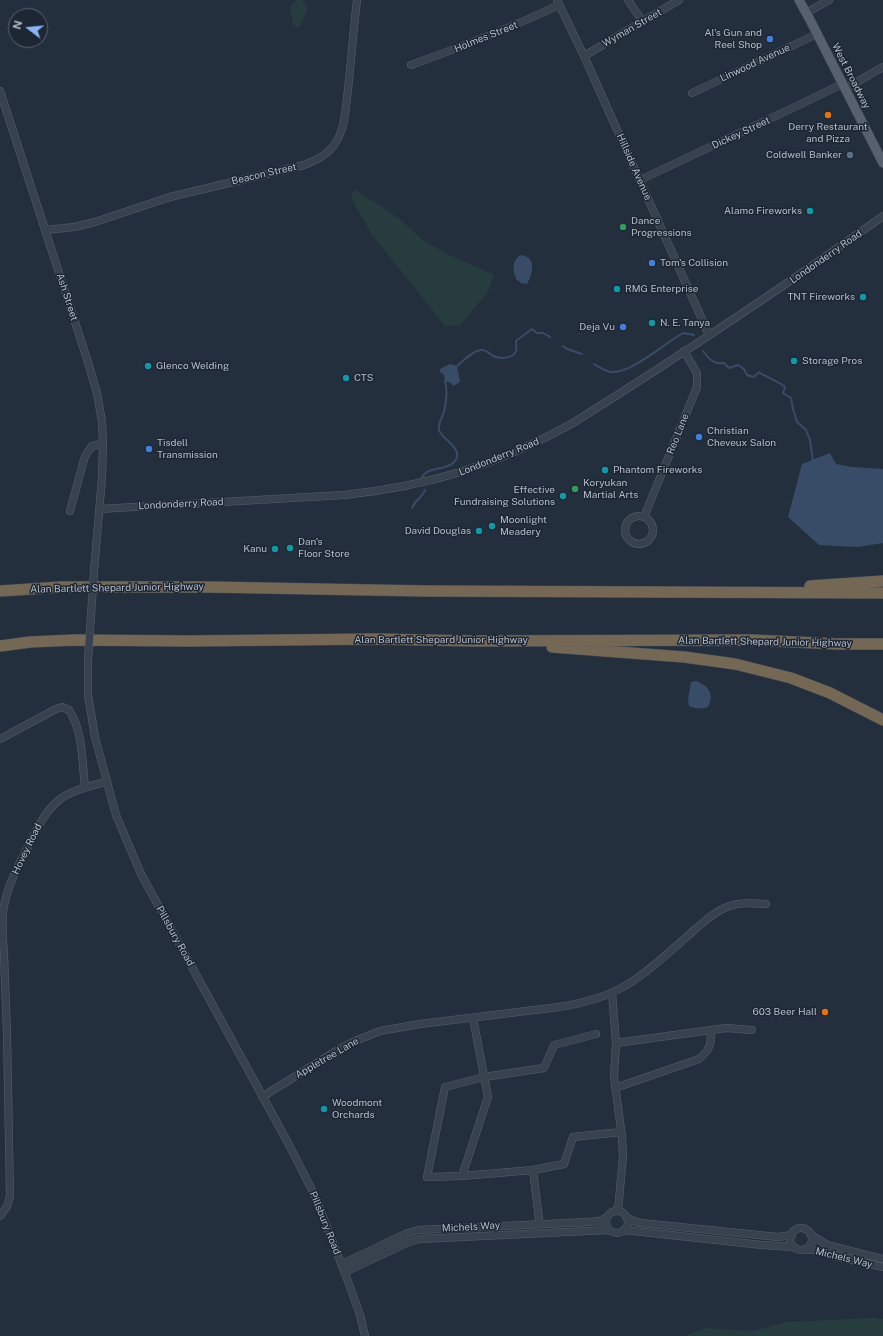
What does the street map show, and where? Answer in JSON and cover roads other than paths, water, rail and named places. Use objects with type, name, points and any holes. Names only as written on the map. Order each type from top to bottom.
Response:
[{"type":"highway","points":[[738,592],[883,580]]},
{"type":"highway","name":"Alan Bartlett Shepard Junior Highway","points":[[0,591],[61,587],[208,587],[440,591],[883,593]]},
{"type":"highway","name":"Alan Bartlett Shepard Junior Highway","points":[[0,646],[30,642],[108,639],[189,641],[376,639],[737,640],[836,644],[883,644]]},
{"type":"highway","points":[[474,640],[684,657],[735,664],[791,678],[830,693],[883,720]]},
{"type":"main road","name":"West Broadway","points":[[799,0],[883,163]]},
{"type":"street","name":"Beacon Street","points":[[46,230],[74,227],[95,222],[170,197],[304,165],[323,156],[338,140],[342,126],[351,67],[357,0]]},
{"type":"street","points":[[628,0],[643,22]]},
{"type":"street","name":"Wyman Street","points":[[584,56],[679,0]]},
{"type":"street","points":[[806,13],[829,0]]},
{"type":"street","name":"Hillside Avenue","points":[[558,2],[640,180],[708,335]]},
{"type":"street","name":"Holmes Street","points":[[411,65],[462,47],[526,20],[558,2]]},
{"type":"street","name":"Linwood Avenue","points":[[692,93],[817,34]]},
{"type":"street","name":"Dickey Street","points":[[640,180],[883,67]]},
{"type":"street","name":"Ash Street","points":[[0,91],[94,379],[102,422],[103,444],[99,509]]},
{"type":"street","name":"Londonderry Road","points":[[99,509],[344,495],[391,490],[447,477],[502,458],[548,437],[609,400],[790,282],[883,216]]},
{"type":"street","name":"Reo Lane","points":[[644,517],[697,387],[697,373],[684,351]]},
{"type":"street","points":[[70,511],[85,456],[92,446],[103,444]]},
{"type":"street","name":"Pillsbury Road","points":[[99,509],[87,682],[89,710],[106,782],[116,815],[141,874],[262,1097],[287,1140],[314,1194],[345,1272],[360,1315],[365,1336]]},
{"type":"street","points":[[0,739],[56,709],[62,707],[69,710],[74,718],[78,735],[85,787]]},
{"type":"street","name":"Hovey Road","points":[[0,1216],[7,1206],[10,1196],[3,932],[4,906],[7,892],[37,827],[46,813],[59,799],[85,787],[106,782]]},
{"type":"street","name":"Appletree Lane","points":[[262,1097],[328,1056],[355,1041],[380,1031],[420,1024],[576,1004],[612,993],[633,981],[652,967],[707,919],[719,911],[726,907],[741,903],[766,904]]},
{"type":"street","points":[[612,993],[616,1043],[614,1068],[615,1088],[623,1156],[618,1212]]},
{"type":"street","points":[[462,1176],[488,1098],[473,1018]]},
{"type":"street","points":[[616,1043],[727,1028],[752,1030]]},
{"type":"street","points":[[615,1088],[699,1059],[708,1051],[711,1041],[711,1030]]},
{"type":"street","points":[[596,1034],[554,1045],[544,1068],[484,1077],[445,1087],[427,1177],[462,1176],[533,1170],[564,1164],[573,1137],[621,1132]]},
{"type":"street","points":[[533,1170],[539,1219]]},
{"type":"street","points":[[626,1217],[628,1223],[624,1230],[619,1233],[609,1230],[606,1224],[607,1217],[612,1213],[618,1212],[624,1214],[633,1221],[641,1223],[778,1236],[792,1235]]},
{"type":"street","name":"Michels Way","points":[[342,1264],[405,1234],[418,1230],[588,1222],[600,1221],[607,1217]]},
{"type":"street","points":[[624,1230],[794,1247],[799,1250],[805,1250],[810,1245],[812,1238],[811,1235],[806,1230],[800,1229],[794,1232],[791,1241],[794,1247]]},
{"type":"street","name":"Michels Way","points":[[345,1272],[409,1242],[420,1239],[609,1230]]},
{"type":"street","name":"Michels Way","points":[[811,1235],[826,1245],[883,1259]]},
{"type":"street","name":"Michels Way","points":[[805,1250],[814,1250],[883,1267]]},
{"type":"water","points":[[520,255],[529,259],[532,266],[531,275],[527,284],[521,283],[516,279],[514,272],[514,263]]},
{"type":"water","points":[[450,364],[457,366],[460,382],[453,386],[451,383],[445,381],[444,375],[440,372],[440,369]]},
{"type":"water","points":[[830,453],[836,464],[852,467],[883,469],[883,543],[857,547],[819,545],[788,517],[802,464]]},
{"type":"water","points":[[696,681],[704,685],[710,691],[711,698],[708,707],[694,708],[689,706],[688,699],[691,682]]},
{"type":"waterway","points":[[456,367],[475,352],[482,350],[499,358],[512,356],[516,351],[516,341],[532,329],[537,333],[543,333],[550,337]]},
{"type":"waterway","points":[[594,364],[611,372],[619,371],[638,363],[683,333],[694,335]]},
{"type":"waterway","points":[[563,346],[567,349],[582,354]]},
{"type":"waterway","points":[[703,351],[710,359],[717,363],[724,363],[729,368],[738,365],[744,369],[747,375],[754,377],[759,372],[785,387],[783,393],[791,398],[797,422],[806,430],[810,440],[813,461]]},
{"type":"waterway","points":[[422,477],[429,471],[452,464],[457,456],[455,448],[439,430],[446,401],[446,380]]},
{"type":"waterway","points":[[412,508],[425,490]]},
{"type":"place","name":"Al's Gun and Reel Shop","points":[[770,39]]},
{"type":"place","name":"Derry Restaurant and Pizza","points":[[828,115]]},
{"type":"place","name":"Coldwell Banker","points":[[850,155]]},
{"type":"place","name":"Alamo Fireworks","points":[[810,211]]},
{"type":"place","name":"Dance Progressions","points":[[623,227]]},
{"type":"place","name":"Tom's Collision","points":[[652,263]]},
{"type":"place","name":"RMG Enterprise","points":[[617,289]]},
{"type":"place","name":"TNT Fireworks","points":[[863,297]]},
{"type":"place","name":"N. E. Tanya","points":[[652,323]]},
{"type":"place","name":"Deja Vu","points":[[623,327]]},
{"type":"place","name":"Storage Pros","points":[[794,361]]},
{"type":"place","name":"Glenco Welding","points":[[148,366]]},
{"type":"place","name":"CTS","points":[[346,378]]},
{"type":"place","name":"Christian Cheveux Salon","points":[[699,437]]},
{"type":"place","name":"Tisdell Transmission","points":[[149,449]]},
{"type":"place","name":"Phantom Fireworks","points":[[605,470]]},
{"type":"place","name":"Koryukan Martial Arts","points":[[575,489]]},
{"type":"place","name":"Effective Fundraising Solutions","points":[[563,496]]},
{"type":"place","name":"Moonlight Meadery","points":[[492,526]]},
{"type":"place","name":"David Douglas","points":[[479,531]]},
{"type":"place","name":"Dan's Floor Store","points":[[290,548]]},
{"type":"place","name":"Kanu","points":[[275,549]]},
{"type":"place","name":"603 Beer Hall","points":[[825,1012]]},
{"type":"place","name":"Woodmont Orchards","points":[[324,1109]]}]
